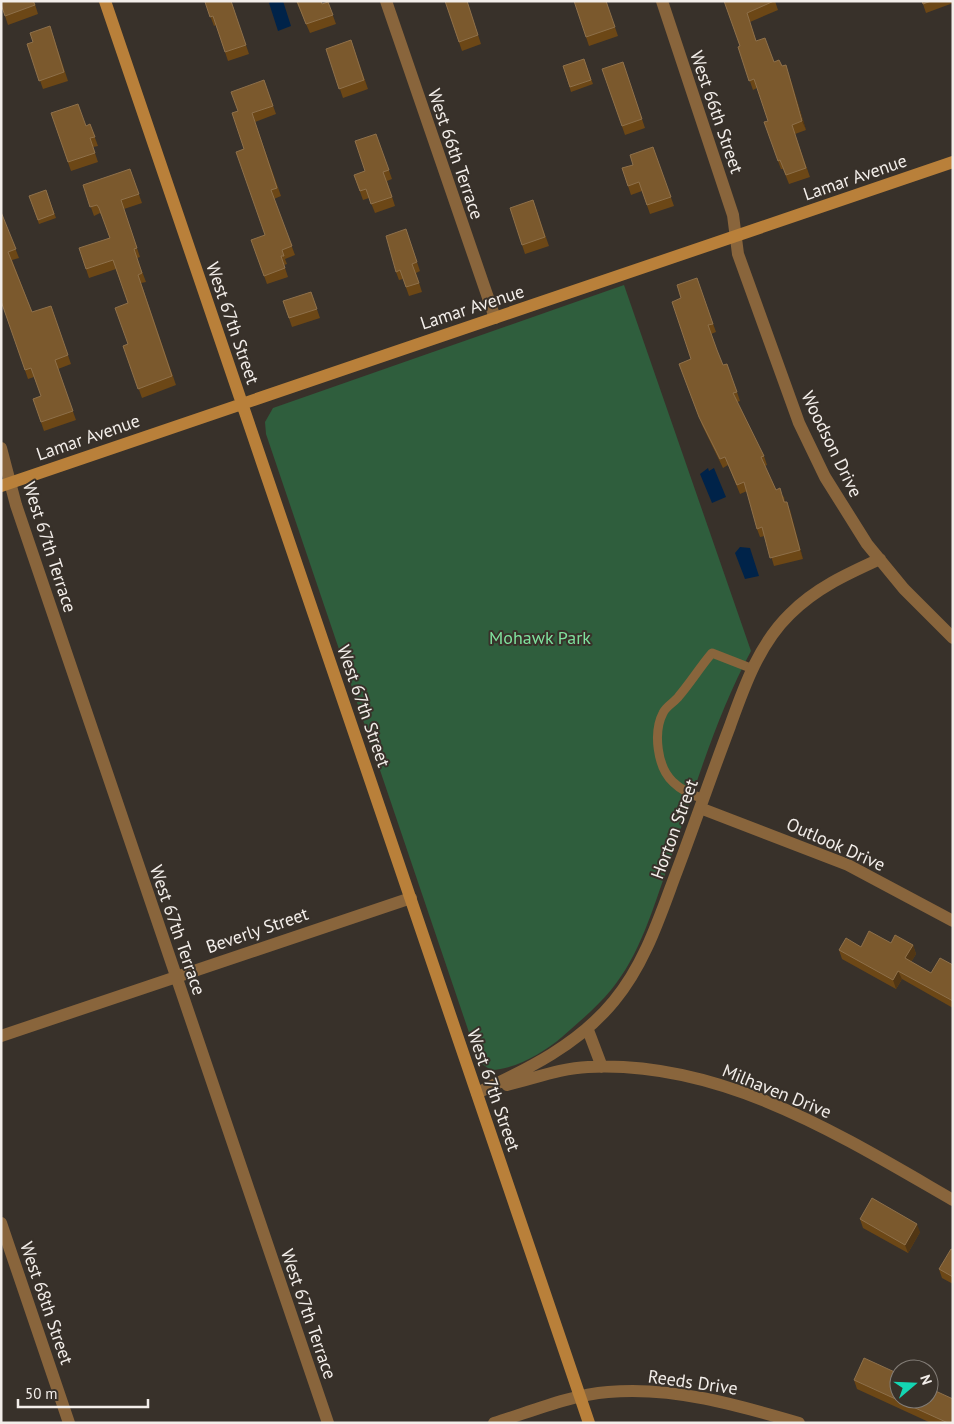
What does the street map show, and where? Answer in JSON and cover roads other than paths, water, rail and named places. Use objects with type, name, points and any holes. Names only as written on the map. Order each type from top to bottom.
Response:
[{"type":"street","name":"West 67th Street","points":[[105,1],[590,1423]]},
{"type":"street","name":"West 66th Terrace","points":[[386,1],[495,318]]},
{"type":"street","name":"West 66th Street","points":[[662,1],[733,215],[736,236]]},
{"type":"street","name":"Lamar Avenue","points":[[6,484],[242,402],[953,162]]},
{"type":"street","name":"Woodson Drive","points":[[736,236],[738,254],[799,424],[826,478],[858,529],[880,559],[904,589],[953,638]]},
{"type":"street","name":"West 67th Terrace","points":[[1,448],[6,484],[16,506],[328,1423]]},
{"type":"street","name":"Horton Street","points":[[477,1093],[532,1067],[588,1030],[614,1000],[632,975],[654,934],[746,681],[770,639],[788,615],[806,599],[832,582],[880,559]]},
{"type":"street","name":"Outlook Drive","points":[[702,804],[848,865],[953,920]]},
{"type":"street","name":"Beverly Street","points":[[1,1036],[411,898]]},
{"type":"street","points":[[588,1030],[602,1067]]},
{"type":"street","name":"Milhaven Drive","points":[[477,1093],[557,1072],[602,1067],[630,1066],[698,1080],[781,1107],[844,1137],[953,1200]]},
{"type":"street","name":"West 68th Street","points":[[1,1223],[69,1423]]},
{"type":"street","name":"Reeds Drive","points":[[494,1423],[562,1402],[607,1392],[678,1394],[745,1407],[799,1423]]},
{"type":"lane","points":[[702,804],[671,781],[660,757],[657,731],[663,712],[678,698],[694,673],[712,653],[753,669]]},
{"type":"water","points":[[271,1],[283,1],[291,26],[278,31],[269,3]]},
{"type":"water","points":[[708,468],[709,471],[714,468],[726,497],[712,503],[700,474]]},
{"type":"water","points":[[740,547],[750,548],[759,576],[745,579],[735,553]]},
{"type":"park label","name":"Mohawk Park","points":[[540,637]]}]
